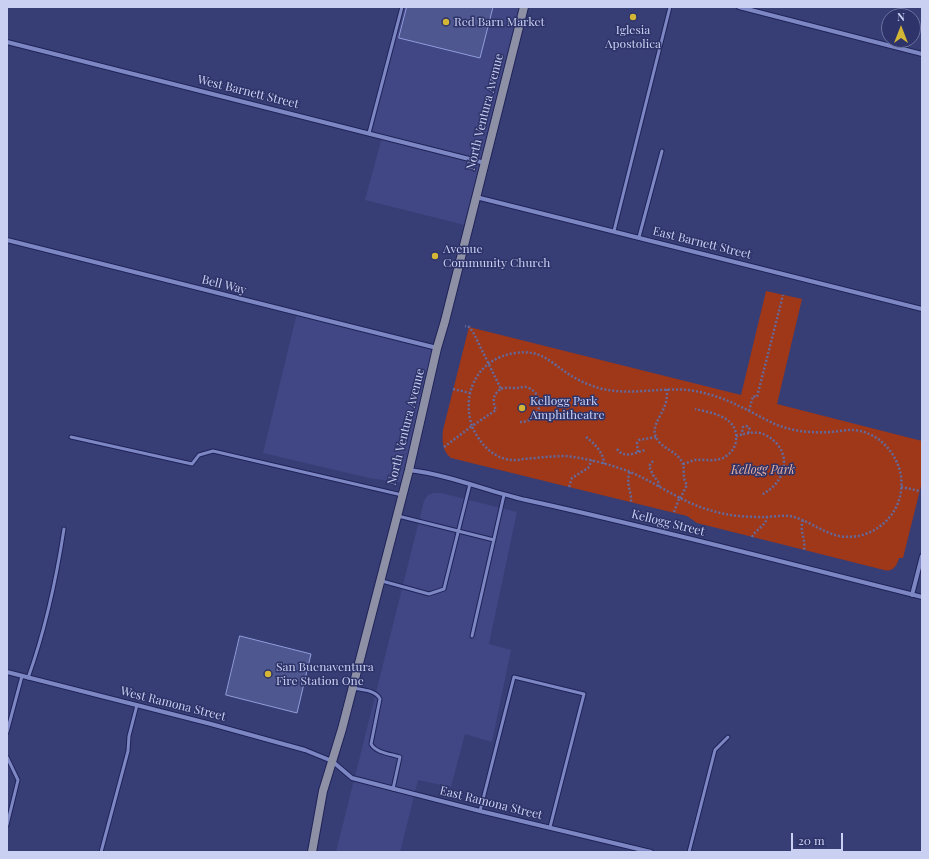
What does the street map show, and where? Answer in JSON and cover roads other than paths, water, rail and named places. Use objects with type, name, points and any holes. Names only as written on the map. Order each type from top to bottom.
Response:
[{"type":"main road","name":"North Ventura Avenue","points":[[312,852],[323,791],[352,688],[409,470],[437,348],[524,7]]},
{"type":"street","points":[[739,7],[922,54]]},
{"type":"street","name":"West Barnett Street","points":[[7,42],[485,163]]},
{"type":"street","name":"East Barnett Street","points":[[476,197],[922,309]]},
{"type":"street","name":"Bell Way","points":[[7,240],[437,348]]},
{"type":"street","name":"Kellogg Street","points":[[409,470],[432,473],[504,495],[623,522],[922,597]]},
{"type":"street","points":[[912,595],[922,556]]},
{"type":"street","name":"West Ramona Street","points":[[7,672],[305,750],[332,761]]},
{"type":"street","name":"East Ramona Street","points":[[332,761],[352,778],[480,811],[651,852]]},
{"type":"lane","points":[[369,133],[402,7]]},
{"type":"lane","points":[[614,231],[670,7]]},
{"type":"lane","points":[[639,237],[662,151]]},
{"type":"lane","points":[[71,437],[192,464],[200,454],[213,451],[402,495]]},
{"type":"lane","points":[[380,580],[429,594],[444,589],[470,484]]},
{"type":"lane","points":[[472,636],[504,495]]},
{"type":"lane","points":[[396,516],[494,540]]},
{"type":"lane","points":[[28,678],[38,649],[57,578],[64,529]]},
{"type":"lane","points":[[7,732],[22,676]]},
{"type":"lane","points":[[480,811],[514,677],[584,694],[550,828]]},
{"type":"lane","points":[[352,688],[375,693],[380,699],[371,744],[377,750],[400,757],[392,789]]},
{"type":"lane","points":[[101,852],[128,751],[129,736],[137,705]]},
{"type":"lane","points":[[689,852],[715,750],[728,737]]},
{"type":"lane","points":[[7,757],[18,780],[7,825]]},
{"type":"place","name":"Iglesia Apostolica","points":[[633,17]]},
{"type":"place","name":"Red Barn Market","points":[[446,22]]},
{"type":"place","name":"Avenue Community Church","points":[[435,256]]},
{"type":"place","name":"Kellogg Park Amphitheatre","points":[[522,408]]},
{"type":"place","name":"San Buenaventura Fire Station One","points":[[268,674]]},
{"type":"park label","name":"Kellogg Park","points":[[763,470]]}]
